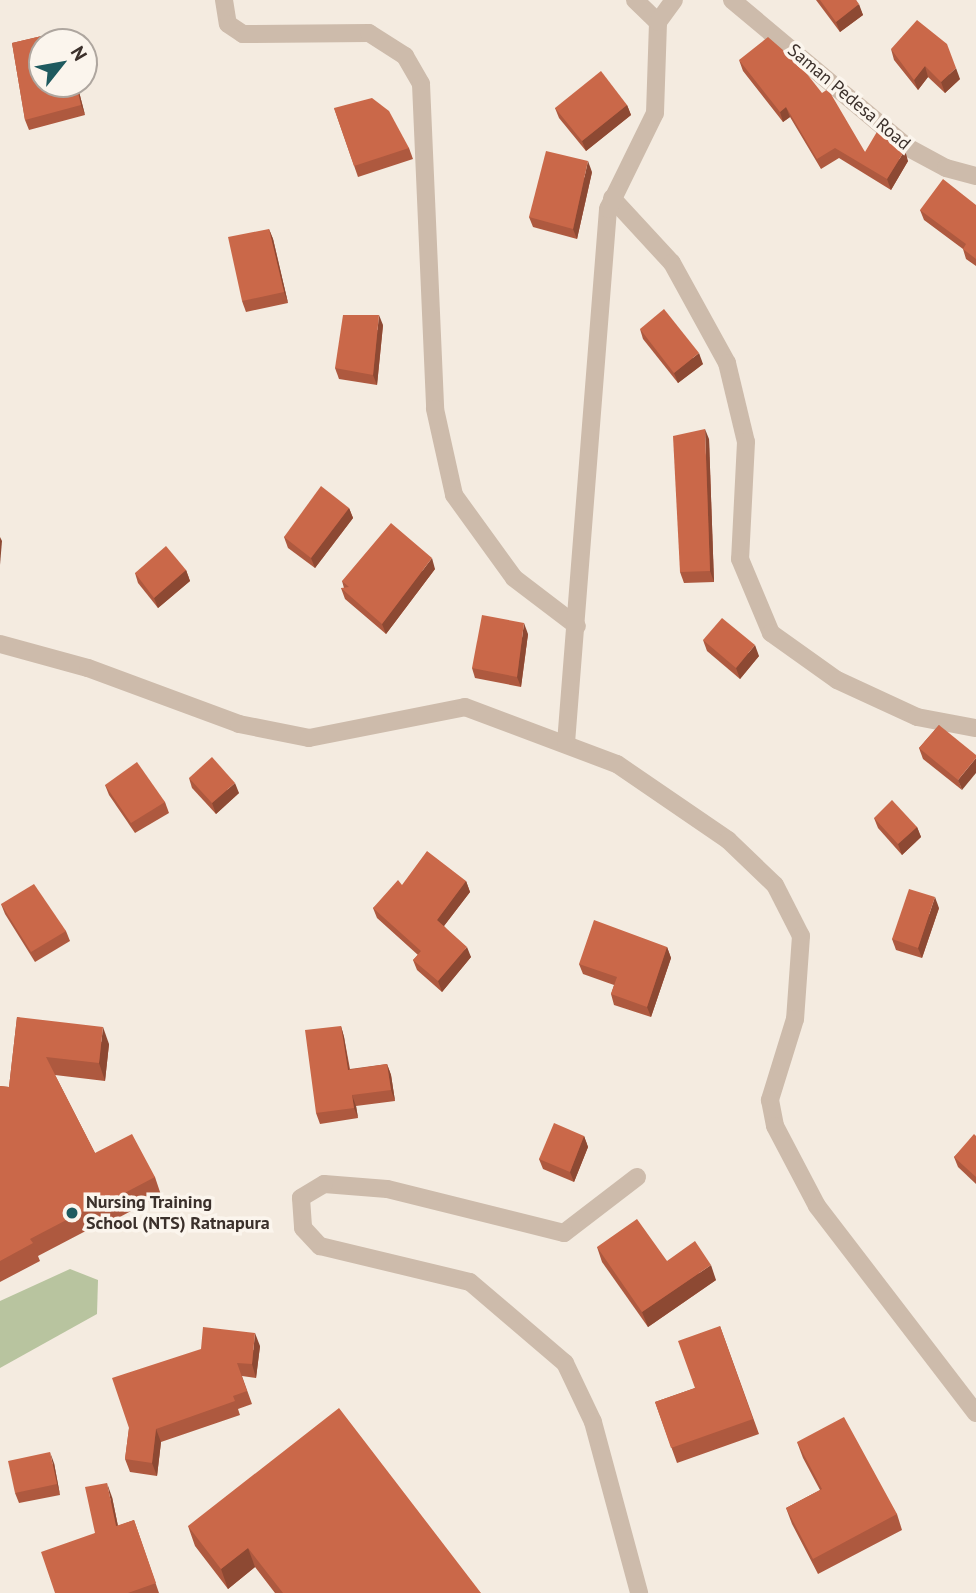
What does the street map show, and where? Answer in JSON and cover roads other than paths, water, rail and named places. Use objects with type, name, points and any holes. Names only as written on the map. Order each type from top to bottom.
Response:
[{"type":"street","points":[[224,0],[228,24],[243,34],[369,33],[405,56],[421,85],[435,409],[454,495],[514,578],[577,626]]},
{"type":"street","points":[[635,0],[658,22]]},
{"type":"street","points":[[566,743],[608,209],[655,113],[658,22],[674,0]]},
{"type":"street","name":"Saman Pedesa Road","points":[[732,0],[907,147],[946,168],[976,176]]},
{"type":"street","points":[[612,198],[672,263],[727,363],[746,442],[740,559],[771,633],[838,680],[917,718],[976,727]]},
{"type":"street","points":[[0,645],[88,668],[239,723],[309,738],[465,707],[566,743],[628,772],[728,840],[775,885],[801,936],[795,1019],[770,1100],[775,1126],[817,1206],[976,1413]]},
{"type":"street","points":[[637,1177],[564,1233],[387,1189],[324,1184],[301,1198],[303,1228],[320,1246],[470,1282],[565,1363],[593,1422],[639,1593]]},
{"type":"place","name":"Nursing Training School (NTS) Ratnapura","points":[[72,1213]]}]
